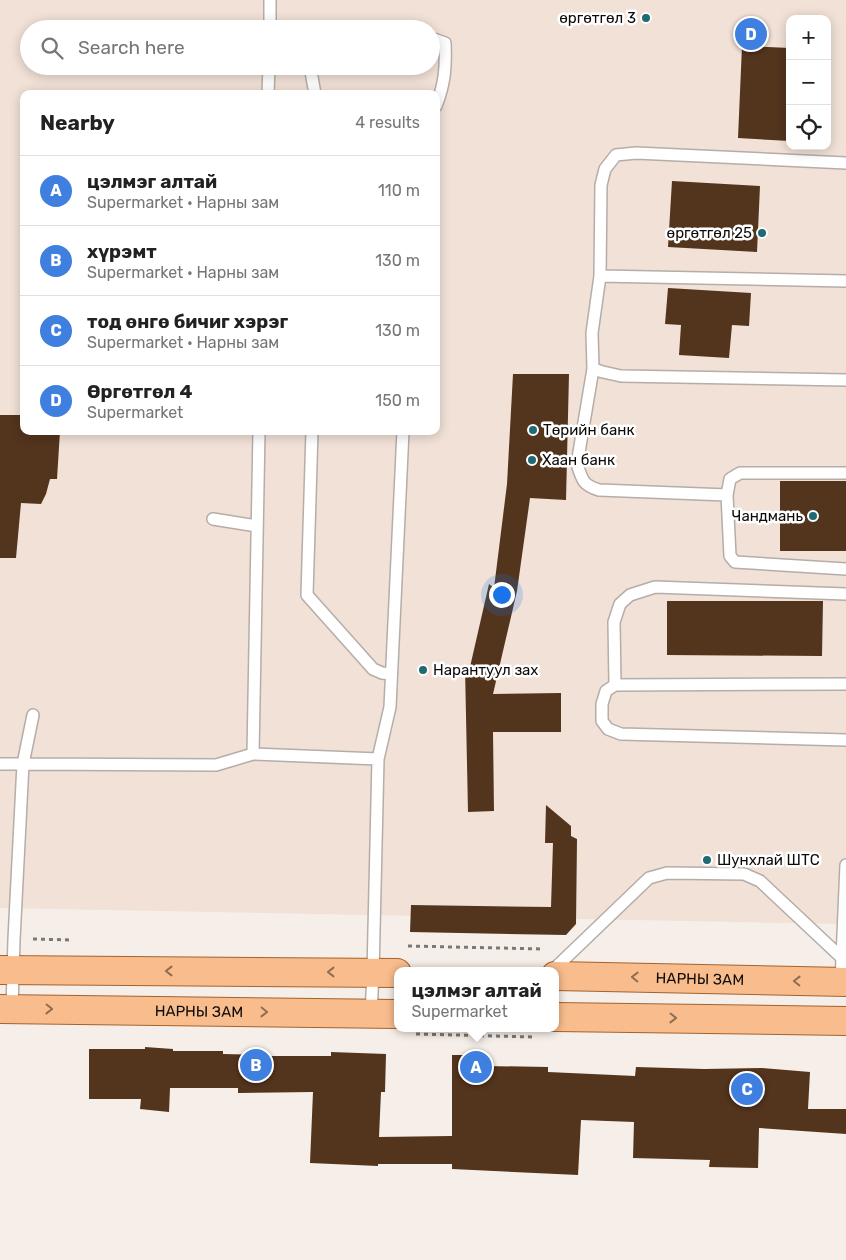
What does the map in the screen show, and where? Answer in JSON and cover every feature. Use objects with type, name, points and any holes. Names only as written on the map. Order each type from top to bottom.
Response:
[{"type":"main road","points":[[6,970],[385,973]]},
{"type":"main road","name":"НАРНЫ ЗАМ","points":[[559,976],[843,974]]},
{"type":"main road","name":"НАРНЫ ЗАМ","points":[[6,1009],[371,1014],[394,1021]]},
{"type":"main road","points":[[559,1016],[846,1021]]},
{"type":"lane","points":[[270,0],[270,20]]},
{"type":"lane","points":[[440,41],[445,43],[446,62],[443,90],[440,97]]},
{"type":"lane","points":[[268,90],[269,75]]},
{"type":"lane","points":[[312,75],[314,90]]},
{"type":"lane","points":[[727,494],[599,490],[589,487],[582,480],[577,464],[593,369],[592,333],[600,276],[601,185],[605,170],[616,155],[636,153],[846,163]]},
{"type":"lane","points":[[600,276],[846,281]]},
{"type":"lane","points":[[593,369],[621,376],[846,380]]},
{"type":"lane","points":[[253,754],[259,435]]},
{"type":"lane","points":[[312,435],[308,594],[373,669],[391,674]]},
{"type":"lane","points":[[371,1014],[385,973],[374,946],[378,759],[390,707],[402,435]]},
{"type":"lane","points":[[846,473],[740,473],[730,478],[727,494],[730,556],[735,562],[846,569]]},
{"type":"lane","points":[[213,519],[257,526]]},
{"type":"lane","points":[[615,685],[614,622],[620,604],[630,595],[656,588],[846,594]]},
{"type":"lane","points":[[846,684],[615,685],[606,691],[602,704],[602,721],[608,729],[621,734],[846,740]]},
{"type":"lane","points":[[6,1009],[6,970],[14,939],[23,764],[33,715]]},
{"type":"lane","points":[[0,764],[216,765],[253,754],[378,759]]},
{"type":"lane","points":[[843,974],[846,865]]},
{"type":"lane","points":[[556,967],[649,878],[667,873],[744,874],[760,881],[843,974]]},
{"type":"path","points":[[14,939],[74,940]]},
{"type":"path","points":[[374,946],[575,950]]},
{"type":"path","points":[[486,1032],[538,1037]]},
{"type":"shaded area","name":"Нарантуул зах","points":[[0,0],[846,0],[846,924],[0,908]]},
{"type":"building","points":[[742,46],[786,48],[786,141],[738,138]]},
{"type":"building","points":[[672,181],[760,186],[757,252],[668,247]]},
{"type":"building","points":[[668,288],[751,293],[749,326],[732,325],[729,358],[679,355],[681,325],[665,324]]},
{"type":"building","points":[[513,374],[569,374],[566,500],[530,498],[517,591],[493,694],[561,693],[561,732],[493,732],[494,811],[468,812],[465,667],[470,667],[489,584],[494,588],[507,484]]},
{"type":"building","points":[[0,415],[20,415],[20,435],[60,435],[57,479],[50,479],[41,504],[21,503],[16,558],[0,558]]},
{"type":"building","name":"Чандмань","points":[[780,481],[846,481],[846,551],[780,551]]},
{"type":"building","points":[[667,601],[823,601],[822,656],[667,655]]},
{"type":"building","points":[[546,805],[571,826],[571,836],[577,839],[576,924],[566,935],[410,932],[411,905],[551,907],[553,843],[545,843]]},
{"type":"building","points":[[145,1047],[173,1049],[173,1051],[223,1051],[223,1054],[270,1056],[331,1056],[331,1052],[386,1054],[385,1092],[381,1092],[379,1137],[452,1136],[452,1055],[486,1055],[486,1066],[548,1067],[548,1072],[635,1076],[636,1067],[762,1068],[810,1072],[808,1109],[846,1109],[846,1134],[759,1128],[758,1168],[709,1167],[710,1160],[633,1158],[634,1122],[581,1120],[578,1175],[452,1169],[452,1164],[378,1164],[378,1166],[310,1163],[313,1092],[238,1093],[238,1088],[170,1088],[169,1112],[140,1109],[141,1099],[89,1099],[89,1049],[145,1049]]},
{"type":"place","name":"өргөтгөл 3","points":[[646,18]]},
{"type":"place","name":"Өргөтгөл 4","points":[[751,34]]},
{"type":"place","name":"өргөтгөл 25","points":[[762,233]]},
{"type":"place","name":"Төрийн банк","points":[[533,430]]},
{"type":"place","name":"Хаан банк","points":[[532,460]]},
{"type":"place","name":"Чандмань","points":[[813,516]]},
{"type":"place","name":"Нарантуул зах","points":[[423,670]]},
{"type":"place","name":"Шунхлай ШТС","points":[[707,860]]},
{"type":"place","name":"хүрэмт","points":[[256,1065]]},
{"type":"place","name":"цэлмэг алтай","points":[[476,1067]]},
{"type":"place","name":"тод өнгө бичиг хэрэг","points":[[747,1089]]}]
